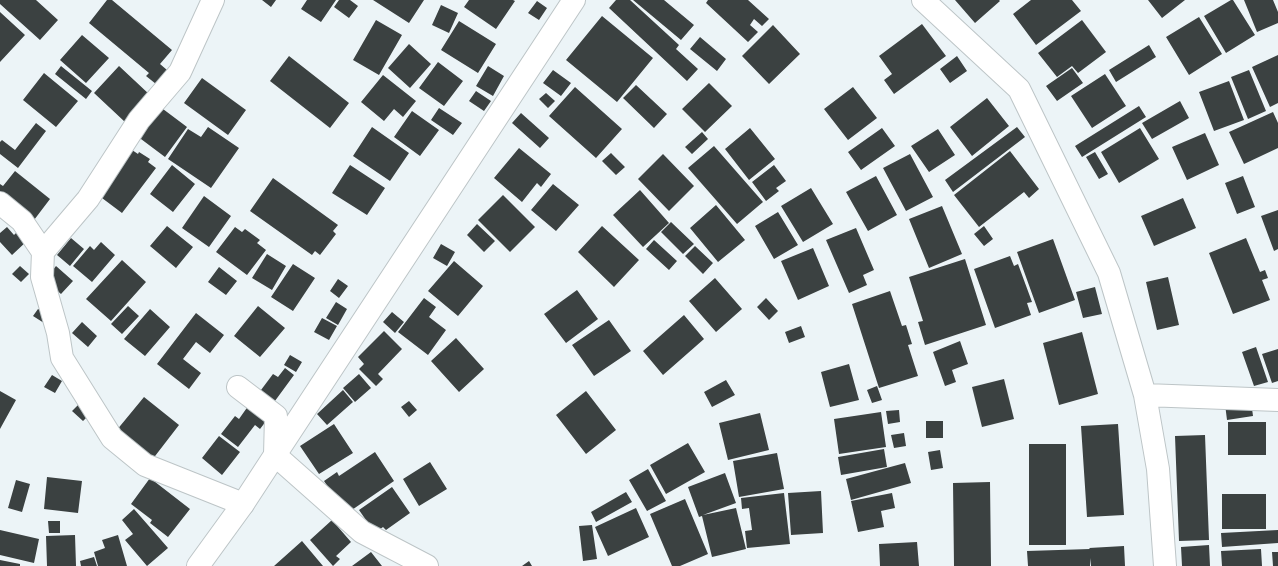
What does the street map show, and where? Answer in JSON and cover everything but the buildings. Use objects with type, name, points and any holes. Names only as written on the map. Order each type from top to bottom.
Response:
[{"type":"street","points":[[43,252],[88,199],[139,120],[180,72],[212,0]]},
{"type":"street","points":[[198,566],[243,504],[574,0]]},
{"type":"street","points":[[923,0],[1018,89],[1109,273],[1145,395],[1158,469],[1165,566]]},
{"type":"street","points":[[0,203],[22,221],[43,252],[42,277],[58,333],[62,358],[112,438],[145,465],[243,504]]},
{"type":"street","points":[[238,387],[276,416],[275,455],[362,532],[427,566]]},
{"type":"street","points":[[1145,395],[1278,400]]}]
